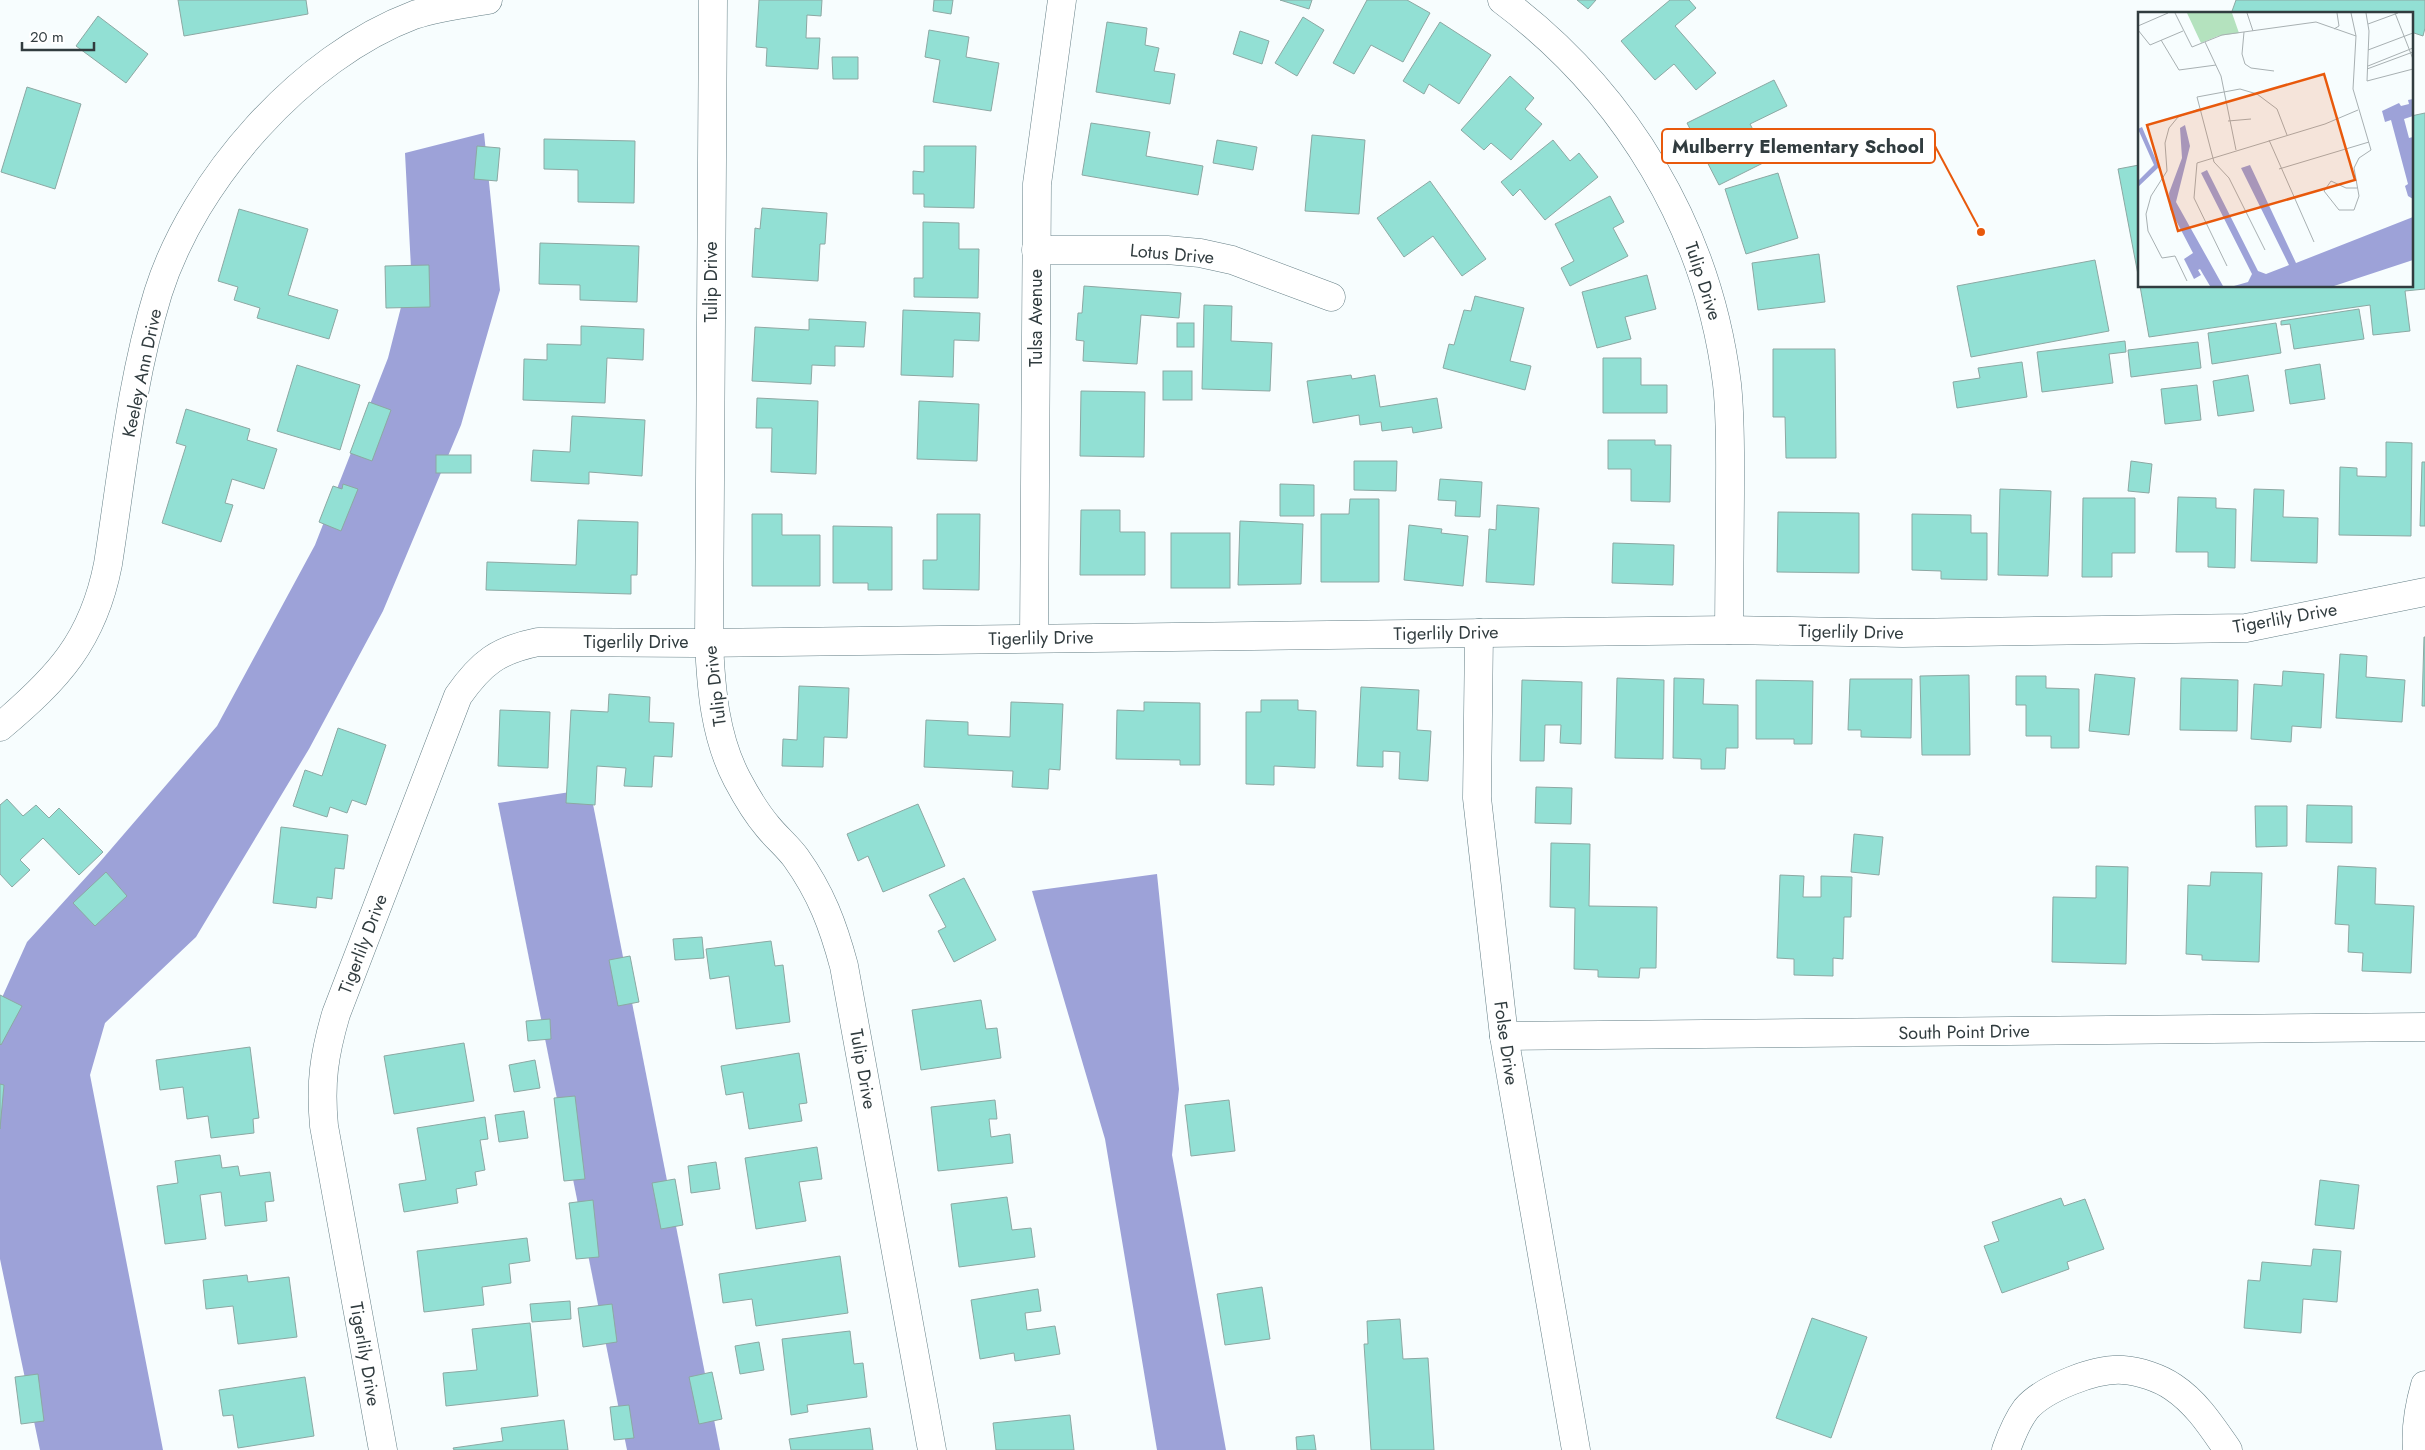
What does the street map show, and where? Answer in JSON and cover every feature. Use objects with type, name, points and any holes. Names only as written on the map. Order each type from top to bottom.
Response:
[{"type":"street","name":"Keeley Ann Drive","points":[[0,727],[57,676],[77,648],[93,618],[104,585],[108,564],[145,340],[162,283],[179,244],[203,200],[232,158],[265,120],[302,85],[343,54],[386,27],[416,15],[488,0]]},
{"type":"street","name":"Tulip Drive","points":[[713,0],[709,642],[714,710],[723,745],[736,778],[757,813],[795,856],[816,888],[833,924],[844,966],[932,1450]]},
{"type":"street","name":"Tulsa Avenue","points":[[1034,638],[1037,184],[1062,0]]},
{"type":"street","name":"Tulip Drive","points":[[1502,0],[1548,37],[1588,77],[1630,129],[1656,169],[1682,220],[1703,273],[1718,328],[1727,385],[1730,442],[1729,630]]},
{"type":"street","name":"Lotus Drive","points":[[1036,250],[1167,250],[1200,253],[1232,260],[1331,297]]},
{"type":"street","name":"Tigerlily Drive","points":[[383,1450],[324,1126],[321,1093],[325,1051],[336,1014],[455,705],[473,675],[491,658],[514,647],[538,642],[709,642],[1729,630],[1903,633],[2246,628],[2425,592]]},
{"type":"street","name":"Folse Drive","points":[[1479,633],[1477,798],[1504,1036],[1576,1450]]},
{"type":"street","name":"South Point Drive","points":[[1504,1036],[2425,1027]]},
{"type":"street","points":[[2006,1450],[2011,1433],[2026,1409],[2040,1397],[2082,1376],[2123,1370],[2157,1378],[2173,1387],[2201,1410],[2228,1450]]},
{"type":"street","points":[[2416,1450],[2420,1404],[2425,1385]]},
{"type":"water","points":[[484,133],[500,290],[461,425],[383,611],[309,749],[196,937],[105,1023],[90,1075],[163,1450],[40,1450],[0,1259],[0,1002],[27,942],[99,863],[217,726],[315,545],[388,358],[411,268],[405,153]]},
{"type":"water","points":[[590,789],[720,1450],[627,1450],[498,803]]},
{"type":"water","points":[[1157,874],[1179,1089],[1172,1155],[1226,1450],[1157,1450],[1105,1139],[1032,891]]},
{"type":"building","points":[[178,0],[306,0],[308,14],[184,36]]},
{"type":"building","points":[[759,0],[822,0],[821,16],[807,15],[806,38],[820,38],[818,69],[766,66],[767,48],[756,47]]},
{"type":"building","points":[[934,0],[953,0],[951,14],[933,11]]},
{"type":"building","points":[[1280,0],[1312,0],[1309,9]]},
{"type":"building","points":[[1367,0],[1407,0],[1430,13],[1403,62],[1371,45],[1354,74],[1333,63]]},
{"type":"building","points":[[1577,0],[1596,0],[1588,9]]},
{"type":"building","points":[[1670,0],[1689,0],[1696,8],[1675,26],[1716,73],[1696,90],[1674,64],[1655,80],[1621,41]]},
{"type":"building","points":[[2236,0],[2425,0],[2425,28],[2423,36],[2412,32],[2412,12],[2232,12]]},
{"type":"building","points":[[98,16],[148,54],[126,83],[76,46]]},
{"type":"building","points":[[1303,17],[1324,30],[1297,76],[1275,63]]},
{"type":"building","points":[[1107,22],[1147,28],[1145,45],[1159,48],[1154,71],[1175,74],[1170,104],[1096,92]]},
{"type":"building","points":[[1440,22],[1491,55],[1459,104],[1429,84],[1424,94],[1403,81]]},
{"type":"building","points":[[929,30],[969,37],[966,57],[999,63],[991,111],[933,102],[940,60],[925,57]]},
{"type":"building","points":[[1240,31],[1269,41],[1262,64],[1233,54]]},
{"type":"building","points":[[832,57],[858,57],[858,79],[833,79]]},
{"type":"building","points":[[1510,76],[1534,98],[1525,109],[1542,124],[1511,160],[1491,143],[1484,150],[1461,130]]},
{"type":"building","points":[[1774,80],[1787,106],[1750,124],[1759,141],[1768,137],[1777,156],[1719,185],[1687,123]]},
{"type":"building","points":[[27,87],[81,104],[55,189],[1,172]]},
{"type":"building","points":[[2425,113],[2425,289],[2405,291],[2410,331],[2373,335],[2370,305],[2149,337],[2140,288],[2412,288],[2412,116]]},
{"type":"building","points":[[1091,123],[1150,132],[1146,156],[1203,166],[1198,195],[1082,175]]},
{"type":"building","points":[[1312,135],[1365,140],[1359,214],[1305,211]]},
{"type":"building","points":[[544,139],[635,141],[634,203],[578,202],[578,170],[544,169]]},
{"type":"building","points":[[1217,140],[1257,147],[1253,170],[1213,163]]},
{"type":"building","points":[[1553,140],[1570,161],[1579,153],[1598,177],[1545,220],[1520,189],[1513,196],[1501,182]]},
{"type":"building","points":[[477,146],[500,148],[497,181],[474,179]]},
{"type":"building","points":[[924,146],[976,146],[974,208],[924,207],[924,194],[913,194],[913,171],[924,172]]},
{"type":"building","points":[[2138,165],[2138,275],[2118,169]]},
{"type":"building","points":[[1778,173],[1798,238],[1746,254],[1725,189]]},
{"type":"building","points":[[1430,181],[1486,259],[1462,276],[1433,236],[1404,257],[1377,218]]},
{"type":"building","points":[[1610,196],[1624,222],[1613,228],[1628,256],[1570,286],[1561,268],[1574,261],[1555,224]]},
{"type":"building","points":[[762,208],[827,213],[825,244],[820,244],[818,281],[752,277],[755,228],[760,229]]},
{"type":"building","points":[[239,209],[308,229],[288,295],[338,310],[329,339],[257,318],[260,308],[234,300],[238,287],[218,281]]},
{"type":"building","points":[[923,222],[959,223],[959,249],[979,249],[978,298],[914,297],[914,278],[923,278]]},
{"type":"building","points":[[540,243],[639,246],[637,302],[580,300],[580,285],[539,284]]},
{"type":"building","points":[[1819,254],[1825,302],[1758,310],[1752,263]]},
{"type":"building","points":[[2095,260],[2109,331],[1971,357],[1957,286]]},
{"type":"building","points":[[429,265],[430,307],[386,308],[385,266]]},
{"type":"building","points":[[1647,275],[1656,309],[1625,317],[1631,339],[1597,348],[1582,292]]},
{"type":"building","points":[[1084,286],[1181,293],[1179,318],[1141,315],[1137,364],[1083,361],[1084,341],[1076,340],[1078,313],[1082,313]]},
{"type":"building","points":[[1475,296],[1524,308],[1510,361],[1531,366],[1525,390],[1443,368],[1449,344],[1454,345],[1464,310],[1471,311]]},
{"type":"building","points":[[1204,305],[1232,306],[1231,341],[1272,343],[1270,391],[1202,389]]},
{"type":"building","points":[[2359,309],[2364,339],[2294,349],[2290,324],[2281,325],[2281,321]]},
{"type":"building","points":[[903,310],[980,313],[979,341],[954,340],[953,377],[901,375]]},
{"type":"building","points":[[809,319],[866,322],[864,347],[835,346],[835,366],[812,365],[811,384],[752,381],[755,327],[809,330]]},
{"type":"building","points":[[1177,323],[1194,323],[1194,347],[1177,347]]},
{"type":"building","points":[[2276,323],[2281,353],[2212,364],[2208,333]]},
{"type":"building","points":[[581,326],[644,329],[643,360],[607,358],[605,403],[523,400],[524,359],[547,360],[547,344],[581,345]]},
{"type":"building","points":[[2125,341],[2126,352],[2109,354],[2113,383],[2042,392],[2037,352]]},
{"type":"building","points":[[2198,342],[2201,368],[2131,377],[2128,350]]},
{"type":"building","points":[[1773,349],[1835,349],[1836,458],[1786,458],[1785,417],[1773,417]]},
{"type":"building","points":[[1603,358],[1641,358],[1641,385],[1667,385],[1667,413],[1603,413]]},
{"type":"building","points":[[2022,362],[2027,397],[1957,408],[1953,382],[1980,378],[1978,368]]},
{"type":"building","points":[[2320,364],[2325,399],[2290,404],[2285,370]]},
{"type":"building","points":[[297,365],[360,385],[340,450],[277,431]]},
{"type":"building","points":[[1163,371],[1192,371],[1192,400],[1163,400]]},
{"type":"building","points":[[1351,375],[1352,379],[1375,375],[1380,407],[1437,398],[1442,428],[1413,433],[1412,427],[1382,431],[1381,422],[1360,425],[1359,415],[1313,423],[1307,381]]},
{"type":"building","points":[[2248,375],[2254,411],[2218,416],[2213,381]]},
{"type":"building","points":[[2197,385],[2201,420],[2165,424],[2161,389]]},
{"type":"building","points":[[1081,391],[1145,392],[1144,457],[1080,456]]},
{"type":"building","points":[[757,398],[818,401],[816,474],[771,472],[772,428],[756,428]]},
{"type":"building","points":[[919,401],[979,404],[977,461],[917,459]]},
{"type":"building","points":[[369,402],[391,410],[372,461],[350,453]]},
{"type":"building","points":[[186,409],[250,429],[247,440],[277,449],[264,489],[232,479],[225,503],[233,505],[221,542],[162,523],[186,446],[176,443]]},
{"type":"building","points":[[572,416],[645,420],[642,476],[589,472],[589,484],[531,481],[533,450],[570,452]]},
{"type":"building","points":[[1608,440],[1655,440],[1655,445],[1671,445],[1670,502],[1631,501],[1631,469],[1608,469]]},
{"type":"building","points":[[2386,442],[2412,443],[2411,536],[2339,535],[2340,467],[2357,468],[2357,476],[2386,477]]},
{"type":"building","points":[[436,455],[471,455],[471,473],[436,473]]},
{"type":"building","points":[[1354,461],[1397,461],[1396,491],[1354,490]]},
{"type":"building","points":[[2131,461],[2152,464],[2149,493],[2128,491]]},
{"type":"building","points":[[2422,462],[2425,462],[2425,526],[2420,526]]},
{"type":"building","points":[[1440,479],[1482,482],[1480,517],[1455,516],[1456,501],[1438,500]]},
{"type":"building","points":[[343,484],[358,489],[341,531],[319,522],[333,486],[342,489]]},
{"type":"building","points":[[1280,484],[1314,485],[1314,516],[1280,516]]},
{"type":"building","points":[[2000,489],[2051,491],[2048,576],[1998,575]]},
{"type":"building","points":[[2254,489],[2284,490],[2283,517],[2318,518],[2317,563],[2251,561]]},
{"type":"building","points":[[2178,497],[2216,498],[2216,508],[2236,509],[2235,568],[2208,567],[2208,552],[2176,552]]},
{"type":"building","points":[[2083,498],[2135,498],[2135,553],[2112,553],[2112,577],[2082,577]]},
{"type":"building","points":[[1350,499],[1379,499],[1379,582],[1321,582],[1321,514],[1349,514]]},
{"type":"building","points":[[1497,505],[1539,508],[1534,585],[1486,582],[1489,529],[1496,530]]},
{"type":"building","points":[[1081,510],[1120,510],[1120,532],[1145,532],[1145,575],[1080,575]]},
{"type":"building","points":[[1778,512],[1859,513],[1859,573],[1777,572]]},
{"type":"building","points":[[752,514],[782,514],[782,535],[820,535],[820,586],[752,586]]},
{"type":"building","points":[[937,514],[980,514],[979,590],[923,589],[923,560],[937,560]]},
{"type":"building","points":[[1912,514],[1971,515],[1971,533],[1987,533],[1987,580],[1941,579],[1941,571],[1912,570]]},
{"type":"building","points":[[578,520],[638,522],[637,575],[631,575],[631,594],[486,590],[487,562],[576,565]]},
{"type":"building","points":[[1240,521],[1303,524],[1301,584],[1238,585]]},
{"type":"building","points":[[1409,525],[1442,529],[1441,533],[1468,536],[1463,586],[1404,580]]},
{"type":"building","points":[[833,526],[892,527],[892,590],[868,590],[868,583],[833,583]]},
{"type":"building","points":[[1171,533],[1230,533],[1230,588],[1171,588]]},
{"type":"building","points":[[1613,543],[1674,545],[1673,585],[1612,583]]},
{"type":"building","points":[[2424,637],[2425,706],[2422,706]]},
{"type":"building","points":[[2340,654],[2367,656],[2366,677],[2405,680],[2402,722],[2336,718]]},
{"type":"building","points":[[2283,671],[2324,674],[2321,728],[2292,726],[2291,742],[2251,739],[2254,684],[2282,686]]},
{"type":"building","points":[[2095,674],[2135,678],[2129,735],[2089,731]]},
{"type":"building","points":[[1969,675],[1970,755],[1922,755],[1920,676]]},
{"type":"building","points":[[2016,676],[2046,676],[2046,688],[2079,689],[2079,748],[2051,748],[2051,736],[2026,736],[2026,705],[2016,705]]},
{"type":"building","points":[[1617,678],[1664,680],[1663,759],[1615,758]]},
{"type":"building","points":[[1674,678],[1704,679],[1703,704],[1738,705],[1738,748],[1726,748],[1725,769],[1701,769],[1701,759],[1673,758]]},
{"type":"building","points":[[2181,678],[2238,680],[2237,731],[2180,730]]},
{"type":"building","points":[[1850,679],[1912,679],[1911,738],[1861,737],[1861,730],[1848,730]]},
{"type":"building","points":[[1522,680],[1582,682],[1581,744],[1560,743],[1561,725],[1545,725],[1544,761],[1520,761]]},
{"type":"building","points":[[1756,680],[1813,681],[1812,744],[1794,744],[1794,739],[1756,739]]},
{"type":"building","points":[[799,686],[849,688],[847,738],[824,737],[823,767],[782,766],[783,739],[797,740]]},
{"type":"building","points":[[1361,687],[1419,690],[1417,730],[1431,731],[1428,781],[1399,779],[1400,752],[1383,751],[1383,767],[1357,766]]},
{"type":"building","points":[[609,694],[650,697],[649,722],[674,723],[672,757],[654,756],[652,787],[624,786],[626,768],[597,766],[595,805],[566,803],[571,710],[608,712]]},
{"type":"building","points":[[1261,700],[1298,700],[1298,710],[1316,711],[1315,768],[1274,766],[1274,785],[1246,784],[1246,712],[1261,712]]},
{"type":"building","points":[[1011,702],[1063,704],[1060,770],[1049,769],[1048,789],[1012,787],[1013,771],[924,767],[926,720],[968,722],[968,735],[1010,737]]},
{"type":"building","points":[[1144,702],[1200,703],[1200,765],[1180,765],[1180,760],[1116,759],[1117,710],[1144,711]]},
{"type":"building","points":[[500,710],[550,712],[548,768],[498,766]]},
{"type":"building","points":[[338,728],[386,745],[366,805],[352,800],[347,813],[330,807],[327,817],[293,806],[305,770],[322,776]]},
{"type":"building","points":[[1536,787],[1572,788],[1571,824],[1535,823]]},
{"type":"building","points":[[7,799],[23,816],[36,805],[49,818],[59,808],[103,852],[79,875],[43,838],[20,860],[30,870],[12,887],[0,874],[0,805]]},
{"type":"building","points":[[918,804],[945,866],[883,892],[868,856],[858,861],[847,834]]},
{"type":"building","points":[[2307,805],[2352,806],[2352,843],[2306,842]]},
{"type":"building","points":[[2255,806],[2287,806],[2287,846],[2256,847]]},
{"type":"building","points":[[281,827],[348,835],[344,869],[335,868],[332,899],[317,897],[316,908],[273,903]]},
{"type":"building","points":[[1854,834],[1883,837],[1879,875],[1851,872]]},
{"type":"building","points":[[1551,843],[1590,844],[1589,906],[1657,907],[1656,968],[1640,968],[1639,978],[1598,977],[1598,970],[1574,969],[1575,908],[1550,907]]},
{"type":"building","points":[[2096,866],[2128,867],[2126,964],[2052,962],[2053,897],[2096,898]]},
{"type":"building","points":[[2338,866],[2376,868],[2375,904],[2414,906],[2411,973],[2362,971],[2363,953],[2348,952],[2349,925],[2335,924]]},
{"type":"building","points":[[106,872],[127,896],[95,926],[73,903]]},
{"type":"building","points":[[2211,872],[2262,873],[2259,962],[2202,960],[2202,955],[2186,954],[2188,885],[2210,886]]},
{"type":"building","points":[[1780,875],[1804,876],[1803,897],[1821,897],[1821,876],[1852,877],[1851,917],[1844,917],[1843,959],[1833,958],[1833,976],[1794,975],[1794,959],[1777,958]]},
{"type":"building","points":[[964,878],[996,940],[954,962],[938,931],[946,927],[929,895]]},
{"type":"building","points":[[702,937],[704,958],[675,960],[673,939]]},
{"type":"building","points":[[771,941],[775,966],[783,965],[790,1022],[736,1029],[729,976],[710,979],[706,949]]},
{"type":"building","points":[[630,956],[639,1002],[618,1006],[609,960]]},
{"type":"building","points":[[0,995],[22,1006],[1,1045],[0,1044]]},
{"type":"building","points":[[981,1000],[986,1029],[997,1028],[1001,1058],[921,1070],[912,1010]]},
{"type":"building","points":[[550,1019],[551,1039],[528,1041],[526,1021]]},
{"type":"building","points":[[464,1043],[474,1101],[394,1114],[384,1056]]},
{"type":"building","points":[[250,1047],[259,1118],[253,1119],[254,1133],[211,1138],[208,1116],[187,1119],[183,1087],[160,1090],[156,1060]]},
{"type":"building","points":[[799,1053],[807,1103],[799,1104],[802,1121],[749,1129],[743,1092],[726,1095],[721,1066]]},
{"type":"building","points":[[535,1060],[540,1088],[514,1092],[509,1065]]},
{"type":"building","points":[[0,1084],[4,1085],[0,1129]]},
{"type":"building","points":[[575,1096],[585,1179],[564,1181],[554,1098]]},
{"type":"building","points":[[995,1100],[997,1119],[989,1119],[991,1137],[1010,1134],[1013,1163],[938,1171],[931,1107]]},
{"type":"building","points":[[1229,1100],[1235,1151],[1191,1156],[1185,1105]]},
{"type":"building","points":[[524,1111],[528,1138],[499,1142],[495,1115]]},
{"type":"building","points":[[485,1117],[488,1139],[480,1140],[485,1170],[475,1172],[477,1185],[456,1189],[458,1203],[404,1212],[399,1184],[426,1180],[417,1128]]},
{"type":"building","points":[[817,1147],[822,1179],[799,1182],[806,1221],[756,1229],[745,1158]]},
{"type":"building","points":[[220,1155],[222,1168],[238,1166],[240,1176],[270,1172],[274,1201],[265,1202],[267,1221],[225,1226],[221,1192],[200,1195],[206,1239],[165,1244],[157,1186],[178,1183],[175,1161]]},
{"type":"building","points":[[716,1162],[720,1189],[691,1193],[688,1166]]},
{"type":"building","points":[[675,1179],[683,1225],[661,1229],[652,1183]]},
{"type":"building","points":[[2320,1180],[2359,1185],[2354,1229],[2315,1225]]},
{"type":"building","points":[[1007,1197],[1012,1230],[1031,1228],[1035,1257],[959,1267],[951,1204]]},
{"type":"building","points":[[2061,1198],[2064,1206],[2085,1199],[2104,1249],[2067,1262],[2069,1269],[2002,1293],[1984,1246],[1999,1241],[1992,1222]]},
{"type":"building","points":[[593,1200],[599,1257],[576,1259],[569,1203]]},
{"type":"building","points":[[527,1238],[530,1261],[509,1264],[511,1283],[482,1287],[484,1305],[424,1312],[417,1251]]},
{"type":"building","points":[[2313,1249],[2341,1251],[2337,1302],[2303,1299],[2301,1333],[2244,1328],[2248,1280],[2260,1281],[2262,1262],[2311,1266]]},
{"type":"building","points":[[840,1256],[848,1313],[756,1326],[752,1299],[723,1303],[719,1274]]},
{"type":"building","points":[[247,1275],[248,1282],[289,1277],[297,1337],[238,1344],[233,1306],[206,1309],[203,1280]]},
{"type":"building","points":[[1262,1287],[1270,1339],[1225,1345],[1217,1294]]},
{"type":"building","points":[[1038,1289],[1041,1311],[1025,1313],[1027,1330],[1055,1326],[1060,1354],[1015,1361],[1014,1353],[980,1359],[971,1300]]},
{"type":"building","points":[[570,1301],[571,1319],[532,1322],[530,1304]]},
{"type":"building","points":[[612,1304],[617,1342],[583,1347],[578,1308]]},
{"type":"building","points":[[1812,1318],[1867,1337],[1831,1438],[1776,1418]]},
{"type":"building","points":[[1400,1319],[1403,1359],[1428,1358],[1434,1450],[1371,1450],[1364,1344],[1368,1344],[1367,1321]]},
{"type":"building","points":[[530,1323],[538,1396],[446,1406],[443,1373],[477,1370],[472,1329]]},
{"type":"building","points":[[850,1331],[854,1364],[863,1363],[867,1397],[807,1405],[808,1412],[791,1415],[782,1339]]},
{"type":"building","points":[[759,1342],[764,1370],[740,1374],[735,1346]]},
{"type":"building","points":[[712,1372],[722,1419],[699,1424],[689,1377]]},
{"type":"building","points":[[38,1374],[44,1421],[21,1424],[15,1377]]},
{"type":"building","points":[[305,1377],[314,1436],[238,1448],[233,1415],[223,1416],[219,1390]]},
{"type":"building","points":[[629,1405],[634,1438],[614,1440],[610,1407]]},
{"type":"building","points":[[1070,1415],[1074,1450],[996,1450],[993,1423]]},
{"type":"building","points":[[564,1420],[568,1450],[454,1450],[453,1448],[503,1441],[501,1428]]},
{"type":"building","points":[[870,1428],[873,1450],[791,1450],[789,1439]]},
{"type":"building","points":[[1314,1435],[1316,1450],[1297,1450],[1296,1437]]},
{"type":"place","name":"Mulberry Elementary School","points":[[1981,232]]}]
